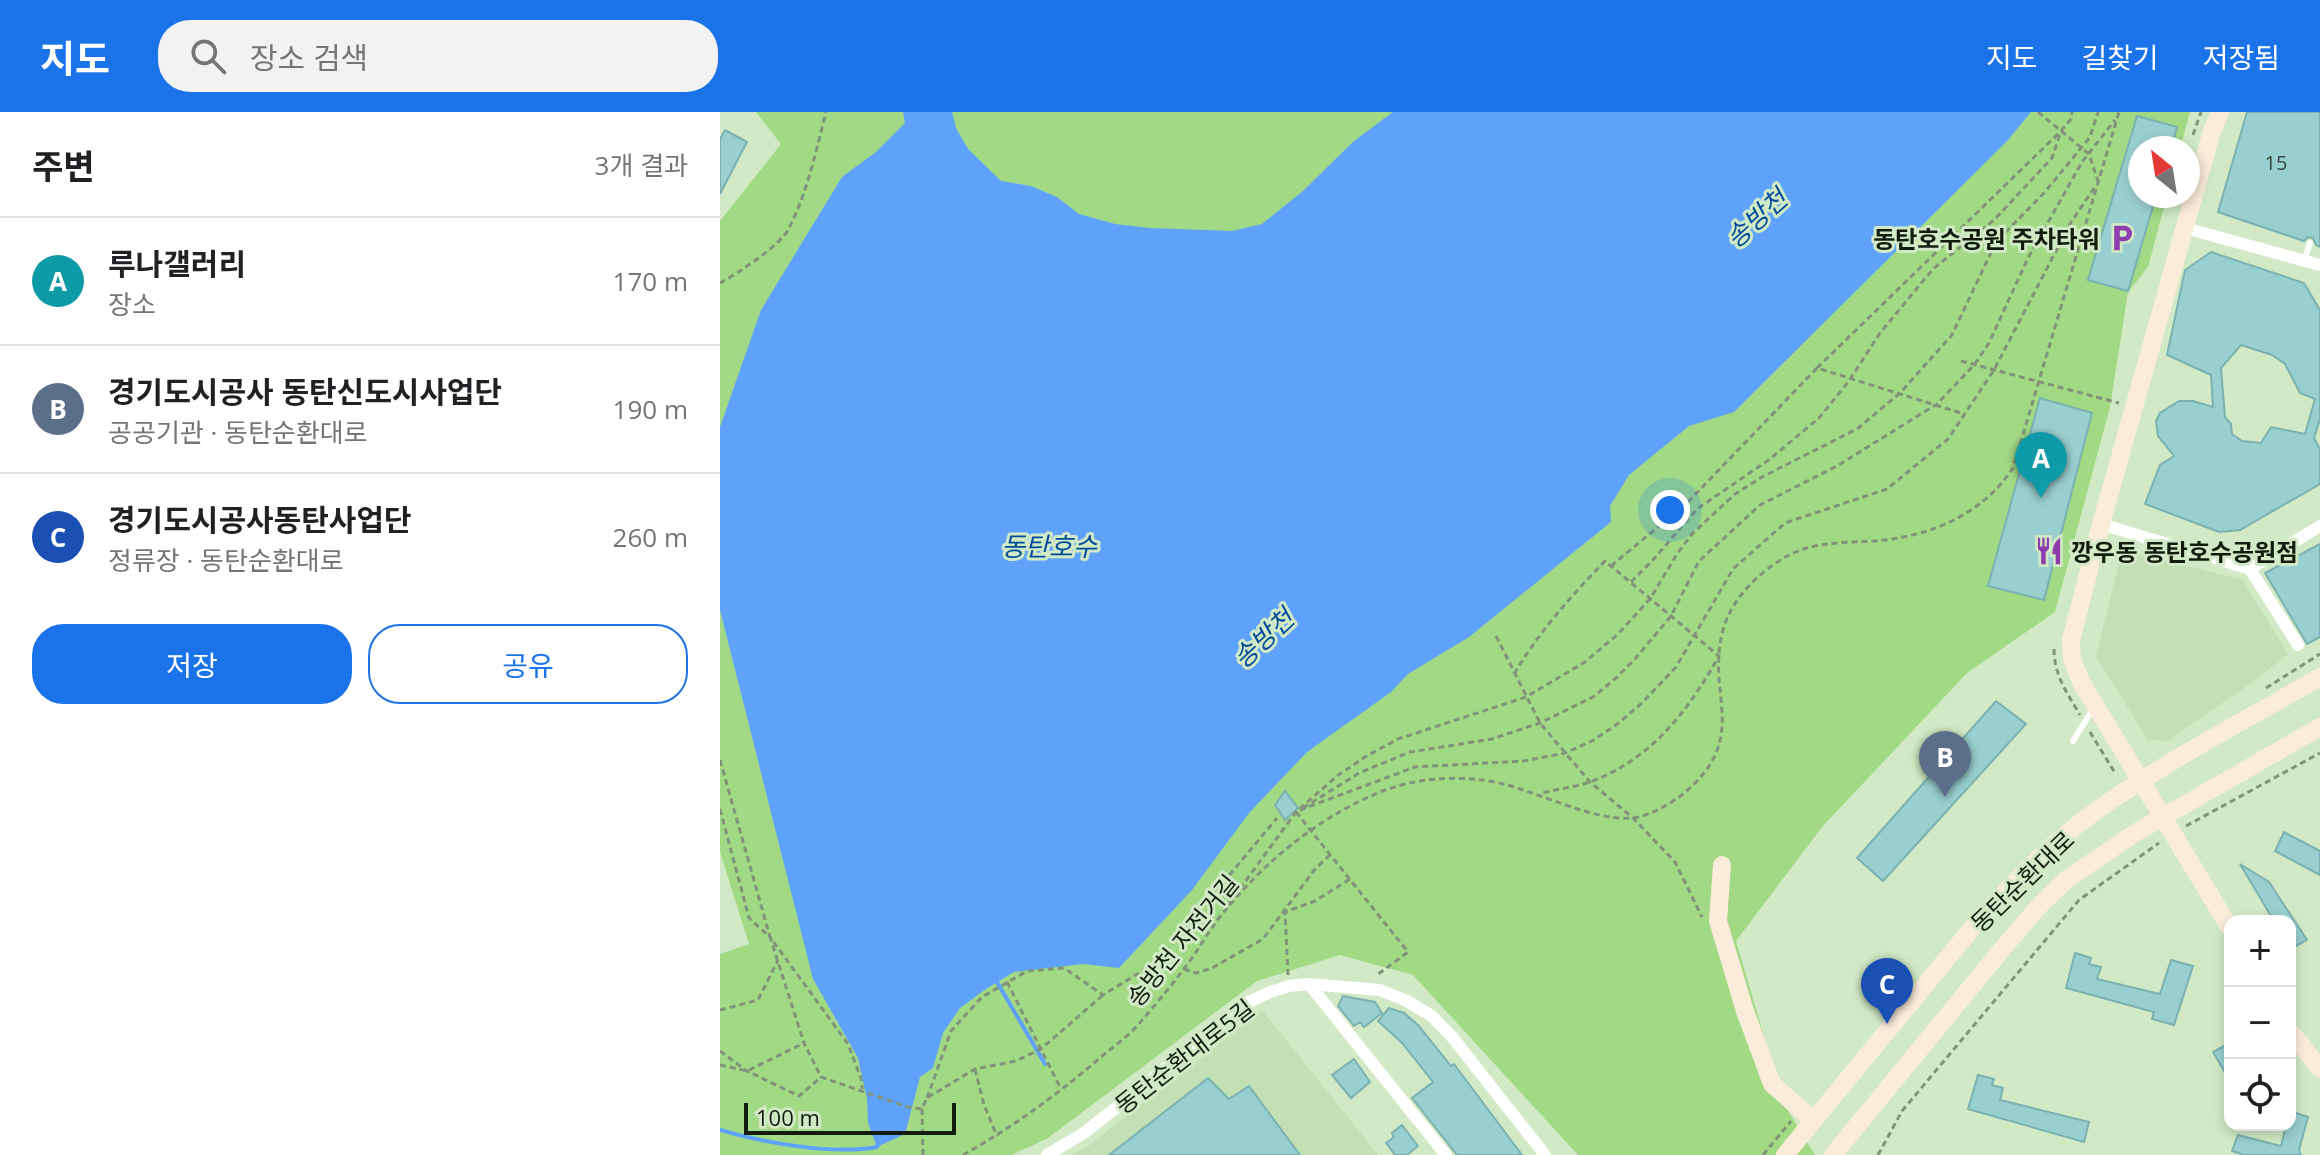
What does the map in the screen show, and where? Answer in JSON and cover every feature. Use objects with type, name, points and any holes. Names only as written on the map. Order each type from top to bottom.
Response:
[{"type":"main road","points":[[2220,112],[2101,524],[2071,640],[2072,659],[2081,682],[2224,918]]},
{"type":"main road","name":"동탄순환대로","points":[[1785,1155],[2002,894],[2054,844],[2141,781],[2320,677]]},
{"type":"main road","name":"동탄순환대로","points":[[1833,1155],[2040,905],[2067,879],[2164,817],[2320,727]]},
{"type":"main road","points":[[1722,865],[1718,921],[1745,1011],[1772,1084],[1813,1120]]},
{"type":"main road","points":[[2296,1039],[2320,1069]]},
{"type":"street","points":[[2185,228],[2320,265]]},
{"type":"street","points":[[2101,524],[2250,569],[2298,645]]},
{"type":"street","points":[[2250,569],[2320,526]]},
{"type":"street","points":[[1309,984],[1446,1155]]},
{"type":"street","name":"동탄순환대로5길","points":[[1047,1155],[1084,1133],[1249,1002],[1289,986],[1309,984],[1380,990],[1432,1016],[1453,1038],[1545,1155]]},
{"type":"lane","points":[[2304,261],[2310,243]]},
{"type":"lane","points":[[2073,741],[2094,705]]},
{"type":"path","points":[[720,283],[741,271],[786,233],[814,160],[826,112]]},
{"type":"path","points":[[2038,112],[2089,154],[2098,182]]},
{"type":"path","points":[[2045,118],[2049,112]]},
{"type":"path","points":[[1611,566],[1688,502],[1817,368],[2061,131],[2071,119],[2072,112]]},
{"type":"path","points":[[1219,918],[1296,812],[1337,776],[1398,739],[1526,697],[1585,662],[1618,634],[1650,599],[1692,534],[1735,494],[1773,471],[1857,429],[1900,393],[1952,335],[1996,242],[2045,192],[2090,137],[2098,112]]},
{"type":"path","points":[[1296,812],[1359,773],[1410,752],[1492,739],[1569,711],[1604,688],[1635,659],[1671,616],[1699,561],[1760,505],[1837,466],[1937,404],[1974,365],[1989,343],[2028,258],[2089,154],[2118,114]]},
{"type":"path","points":[[1633,818],[1660,809],[1681,795],[1700,778],[1713,760],[1723,723],[1719,656],[1722,633],[1735,604],[1757,578],[1781,559],[1810,546],[1905,537],[1936,529],[1977,507],[1998,489],[2013,468],[2118,114]]},
{"type":"path","points":[[1631,582],[1697,509],[1770,459],[1819,418],[1851,379],[1880,333],[1933,269],[1994,220],[2052,158],[2061,131]]},
{"type":"path","points":[[1296,812],[1415,767],[1524,761],[1565,753],[1592,741],[1642,703],[1676,667],[1733,569],[1785,523],[1887,489],[1948,439],[1994,370],[2070,224],[2098,182]]},
{"type":"path","points":[[1961,361],[2119,403]]},
{"type":"path","points":[[1817,368],[1965,415]]},
{"type":"path","points":[[1514,674],[1528,650],[1566,602],[1605,561],[1719,656]]},
{"type":"path","points":[[1496,636],[1540,723],[1590,782],[1633,818],[1675,862],[1703,919]]},
{"type":"path","points":[[1539,794],[1590,782],[1651,748],[1678,720],[1701,689],[1719,656]]},
{"type":"path","points":[[2198,819],[2320,753]]},
{"type":"path","points":[[720,760],[770,937],[804,1043],[821,1077],[922,1109]]},
{"type":"path","name":"송방천 자전거길","points":[[963,1155],[997,1136],[1062,1091],[1135,1028],[1184,969],[1219,918],[1252,881],[1310,829],[1380,792],[1432,778],[1484,780],[1610,816],[1633,818]]},
{"type":"path","points":[[720,809],[749,918],[770,937],[848,1044],[862,1089]]},
{"type":"path","points":[[1296,812],[1408,952],[1377,975]]},
{"type":"path","points":[[927,1098],[975,1069],[1016,1061],[1041,1049],[1060,1036],[1103,995],[1157,962],[1277,818]]},
{"type":"path","points":[[1878,1155],[1902,1111],[2079,900],[2151,848]]},
{"type":"path","points":[[1184,969],[1196,973],[1212,968],[1263,939],[1315,869],[1330,855]]},
{"type":"path","points":[[1285,912],[1315,901],[1350,879]]},
{"type":"path","points":[[1285,912],[1289,986]]},
{"type":"path","points":[[720,1010],[758,1000],[778,960]]},
{"type":"path","points":[[923,1155],[922,1109],[951,1031],[982,997],[1027,971],[1064,968],[1103,995]]},
{"type":"path","points":[[1007,982],[1062,1091]]},
{"type":"path","points":[[720,1065],[747,1071],[804,1043]]},
{"type":"path","points":[[720,1051],[747,1071],[799,1096],[821,1077]]},
{"type":"path","points":[[975,1069],[984,1105],[997,1136]]},
{"type":"shaded area","points":[[2122,550],[2243,580],[2288,654],[2168,741],[2148,740],[2096,656]]},
{"type":"shaded area","points":[[1262,1010],[1378,1155],[1071,1155],[1087,1147]]},
{"type":"green space","points":[[756,112],[2190,112],[2183,136],[2128,136],[2128,208],[2164,208],[2148,267],[2128,292],[2110,407],[2055,612],[1967,673],[1822,827],[1736,941],[1784,1104],[1815,1155],[1578,1155],[1413,975],[1340,955],[1257,981],[1048,1138],[1012,1155],[720,1155],[720,954],[749,944],[720,852],[720,221],[781,144]]},
{"type":"water","name":"동탄호수","points":[[903,112],[952,112],[956,128],[968,149],[1001,181],[1031,186],[1057,197],[1079,214],[1115,224],[1150,228],[1232,231],[1262,224],[1303,191],[1354,141],[1393,112],[2031,112],[2008,140],[1734,412],[1689,426],[1629,475],[1610,506],[1611,522],[1469,637],[1408,674],[1391,692],[1307,752],[1249,813],[1192,890],[1119,968],[1083,964],[1014,972],[960,1008],[943,1033],[933,1068],[920,1077],[905,1134],[877,1147],[868,1123],[867,1099],[858,1058],[813,979],[720,610],[720,427],[761,310],[842,177],[876,152],[905,123]]},
{"type":"building","points":[[2247,112],[2320,112],[2320,247],[2313,238],[2308,237],[2304,241],[2218,212]]},
{"type":"building","name":"동탄호수공원 주차타워","points":[[2137,116],[2177,127],[2174,136],[2131,136]]},
{"type":"building","points":[[725,130],[747,142],[720,194],[720,139]]},
{"type":"building","name":"동탄호수공원 주차타워","points":[[2128,146],[2128,208],[2152,208],[2128,291],[2088,280]]},
{"type":"building","points":[[2211,252],[2304,283],[2320,310],[2320,419],[2314,438],[2320,449],[2320,484],[2240,530],[2219,532],[2145,504],[2160,465],[2174,456],[2158,436],[2156,421],[2160,413],[2179,401],[2193,401],[2213,407],[2211,375],[2167,355],[2185,270]],"holes":[[[2241,345],[2272,355],[2285,364],[2300,393],[2315,399],[2305,434],[2271,427],[2261,443],[2242,441],[2232,434],[2231,424],[2225,417],[2221,368]]]},
{"type":"building","points":[[2040,398],[2092,413],[2044,600],[1988,586]]},
{"type":"building","points":[[2320,544],[2320,637],[2307,644],[2265,573]]},
{"type":"building","points":[[1996,701],[2026,724],[1883,881],[1857,858]]},
{"type":"building","points":[[1285,791],[1298,808],[1285,820],[1275,805]]},
{"type":"building","points":[[2284,832],[2320,851],[2320,875],[2275,851]]},
{"type":"building","points":[[2240,864],[2269,882],[2291,915],[2270,915]]},
{"type":"building","points":[[2296,923],[2307,940],[2296,946]]},
{"type":"building","points":[[2075,953],[2091,958],[2089,964],[2101,967],[2097,979],[2160,994],[2171,960],[2193,966],[2174,1025],[2152,1019],[2154,1012],[2066,988]]},
{"type":"building","points":[[1343,996],[1375,1002],[1382,1013],[1364,1027],[1360,1022],[1354,1026],[1338,1006]]},
{"type":"building","points":[[1389,1008],[1404,1013],[1418,1025],[1451,1066],[1454,1064],[1522,1155],[1457,1155],[1412,1098],[1433,1082],[1402,1043],[1378,1021]]},
{"type":"building","points":[[2224,1046],[2224,1071],[2213,1052]]},
{"type":"building","points":[[1354,1059],[1370,1082],[1351,1098],[1332,1075]]},
{"type":"building","points":[[1978,1075],[1994,1079],[1992,1085],[2003,1088],[2000,1100],[2089,1122],[2084,1142],[1968,1109]]},
{"type":"building","points":[[1208,1078],[1229,1099],[1249,1086],[1300,1155],[1109,1155]]},
{"type":"building","points":[[2296,1113],[2308,1117],[2299,1150],[2301,1155],[2244,1155],[2232,1151],[2238,1135],[2281,1146],[2285,1131],[2296,1131]]},
{"type":"building","points":[[1402,1125],[1418,1146],[1407,1155],[1395,1155],[1386,1143]]},
{"type":"waterway","points":[[997,982],[1045,1064]]},
{"type":"waterway","name":"송방천","points":[[720,1130],[819,1149],[859,1149],[877,1147],[878,1143]]},
{"type":"place","name":"동탄호수공원 주차타워","points":[[2122,238]]},
{"type":"place","name":"루나갤러리","points":[[2041,498]]},
{"type":"place","name":"깡우동 동탄호수공원점","points":[[2049,551]]},
{"type":"place","name":"경기도시공사 동탄신도시사업단","points":[[1945,797]]},
{"type":"place","name":"경기도시공사동탄사업단","points":[[1887,1024]]}]
